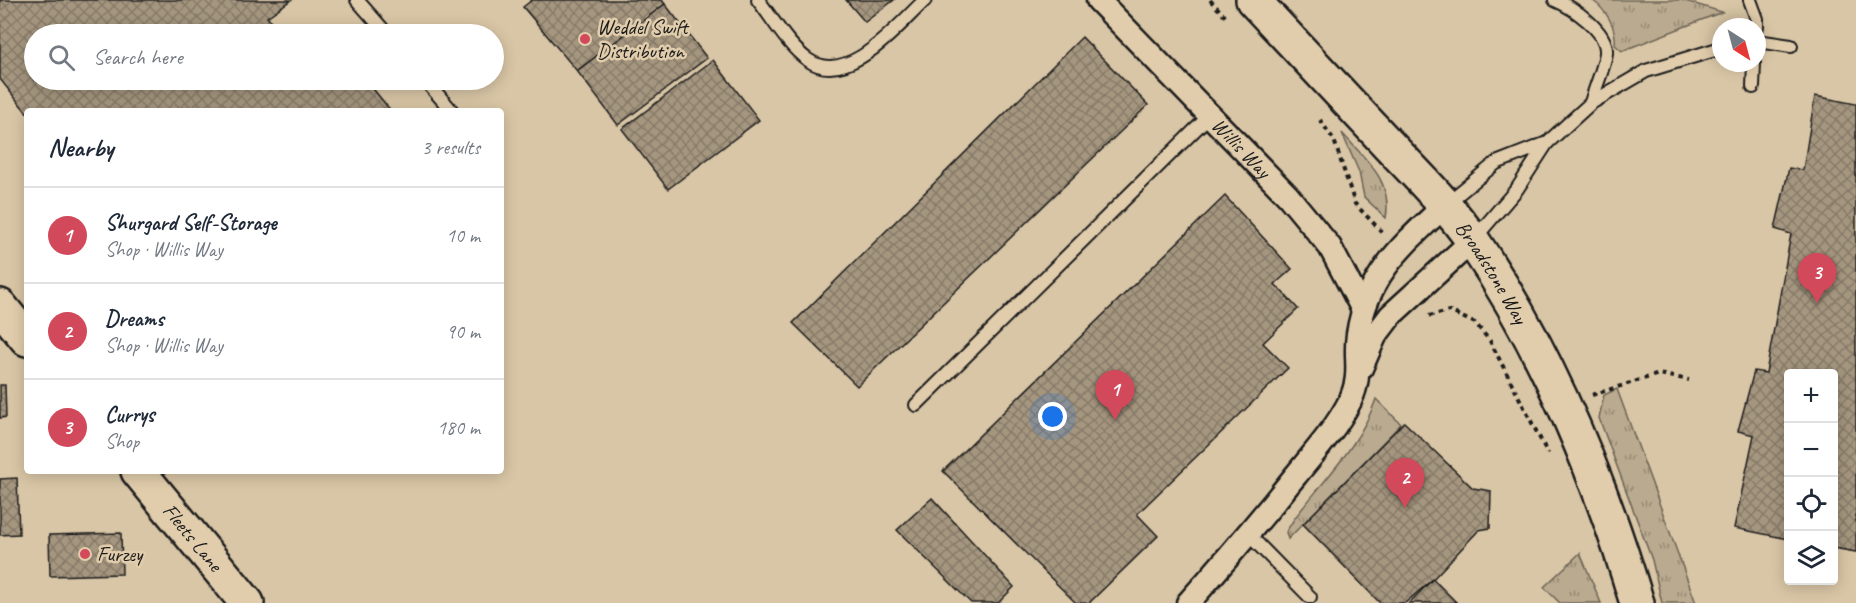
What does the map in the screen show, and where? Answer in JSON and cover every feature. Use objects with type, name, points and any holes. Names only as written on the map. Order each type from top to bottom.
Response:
[{"type":"main road","name":"Broadstone Way","points":[[1243,12],[1444,206],[1472,241],[1520,321],[1563,405],[1613,523],[1637,603]]},
{"type":"main road","points":[[0,306],[24,335]]},
{"type":"main road","name":"Fleets Lane","points":[[140,474],[248,603]]},
{"type":"street","name":"Willis Way","points":[[1098,0],[1288,196],[1330,247],[1363,310]]},
{"type":"street","points":[[1359,372],[1358,337],[1368,294],[1398,249],[1444,206]]},
{"type":"street","points":[[1188,603],[1249,534],[1332,428],[1350,401],[1359,372],[1375,336],[1391,315],[1472,241]]},
{"type":"lane","points":[[357,0],[378,24]]},
{"type":"lane","points":[[758,0],[809,61],[823,67],[840,68],[851,64],[873,48],[925,0]]},
{"type":"lane","points":[[1555,0],[1565,4],[1601,36],[1606,51],[1591,103]]},
{"type":"lane","points":[[1750,0],[1757,18]]},
{"type":"lane","points":[[1766,42],[1791,46]]},
{"type":"lane","points":[[1472,241],[1517,189],[1547,143],[1591,103],[1646,71],[1712,51]]},
{"type":"lane","points":[[1753,87],[1754,72]]},
{"type":"lane","points":[[434,90],[449,108]]},
{"type":"lane","points":[[916,405],[1210,115]]},
{"type":"lane","points":[[1444,206],[1496,163],[1547,143]]},
{"type":"lane","points":[[1249,534],[1310,597]]},
{"type":"path","points":[[1210,0],[1243,12]]},
{"type":"path","points":[[1315,113],[1334,140],[1355,204],[1377,227]]},
{"type":"path","points":[[1421,318],[1449,311],[1474,323],[1490,341],[1550,457]]},
{"type":"path","points":[[1563,405],[1659,374],[1689,380]]},
{"type":"green space","points":[[1592,0],[1682,0],[1722,12],[1622,51],[1615,45],[1610,20]]},
{"type":"green space","points":[[1342,133],[1368,161],[1381,181],[1387,205],[1386,218],[1364,197],[1359,172]]},
{"type":"green space","points":[[1617,389],[1696,603],[1662,603],[1652,560],[1599,418],[1604,395]]},
{"type":"green space","points":[[1376,399],[1401,424],[1288,539],[1286,532],[1294,519],[1351,447]]},
{"type":"green space","points":[[1580,553],[1601,603],[1560,603],[1544,587]]},
{"type":"building","points":[[0,0],[291,0],[267,17],[274,24],[24,24],[24,90],[374,90],[389,108],[24,109],[0,79]]},
{"type":"building","name":"Weddel Swift Distribution","points":[[532,0],[662,0],[665,4],[577,71],[523,7]]},
{"type":"building","points":[[846,0],[894,0],[865,22]]},
{"type":"building","points":[[665,4],[707,58],[618,125],[577,71]]},
{"type":"building","points":[[1082,37],[1148,105],[857,386],[793,323]]},
{"type":"building","points":[[713,60],[759,120],[668,189],[622,129]]},
{"type":"building","points":[[1815,96],[1856,104],[1856,552],[1838,549],[1838,369],[1784,369],[1784,538],[1734,528],[1754,435],[1738,431],[1754,371],[1766,373],[1791,234],[1775,229],[1789,168],[1803,170]]},
{"type":"building","points":[[1225,196],[1292,269],[1275,284],[1298,309],[1263,343],[1288,368],[1137,514],[1158,536],[1089,603],[1076,603],[943,471]]},
{"type":"building","points":[[0,385],[5,385],[6,417],[0,418]]},
{"type":"building","points":[[1404,422],[1473,488],[1491,491],[1490,528],[1479,530],[1433,579],[1405,603],[1380,603],[1303,524]]},
{"type":"building","points":[[17,478],[19,534],[0,535],[0,479]]},
{"type":"building","points":[[932,498],[1014,587],[998,603],[971,603],[897,530]]},
{"type":"building","name":"Furzey","points":[[121,533],[122,574],[50,576],[49,535]]},
{"type":"building","points":[[1433,579],[1457,603],[1409,603]]},
{"type":"place","name":"Weddel Swift Distribution","points":[[585,39]]},
{"type":"place","name":"Currys","points":[[1817,303]]},
{"type":"place","name":"Shurgard Self-Storage","points":[[1115,420]]},
{"type":"place","name":"Dreams","points":[[1405,508]]},
{"type":"place","name":"Furzey","points":[[85,554]]}]
